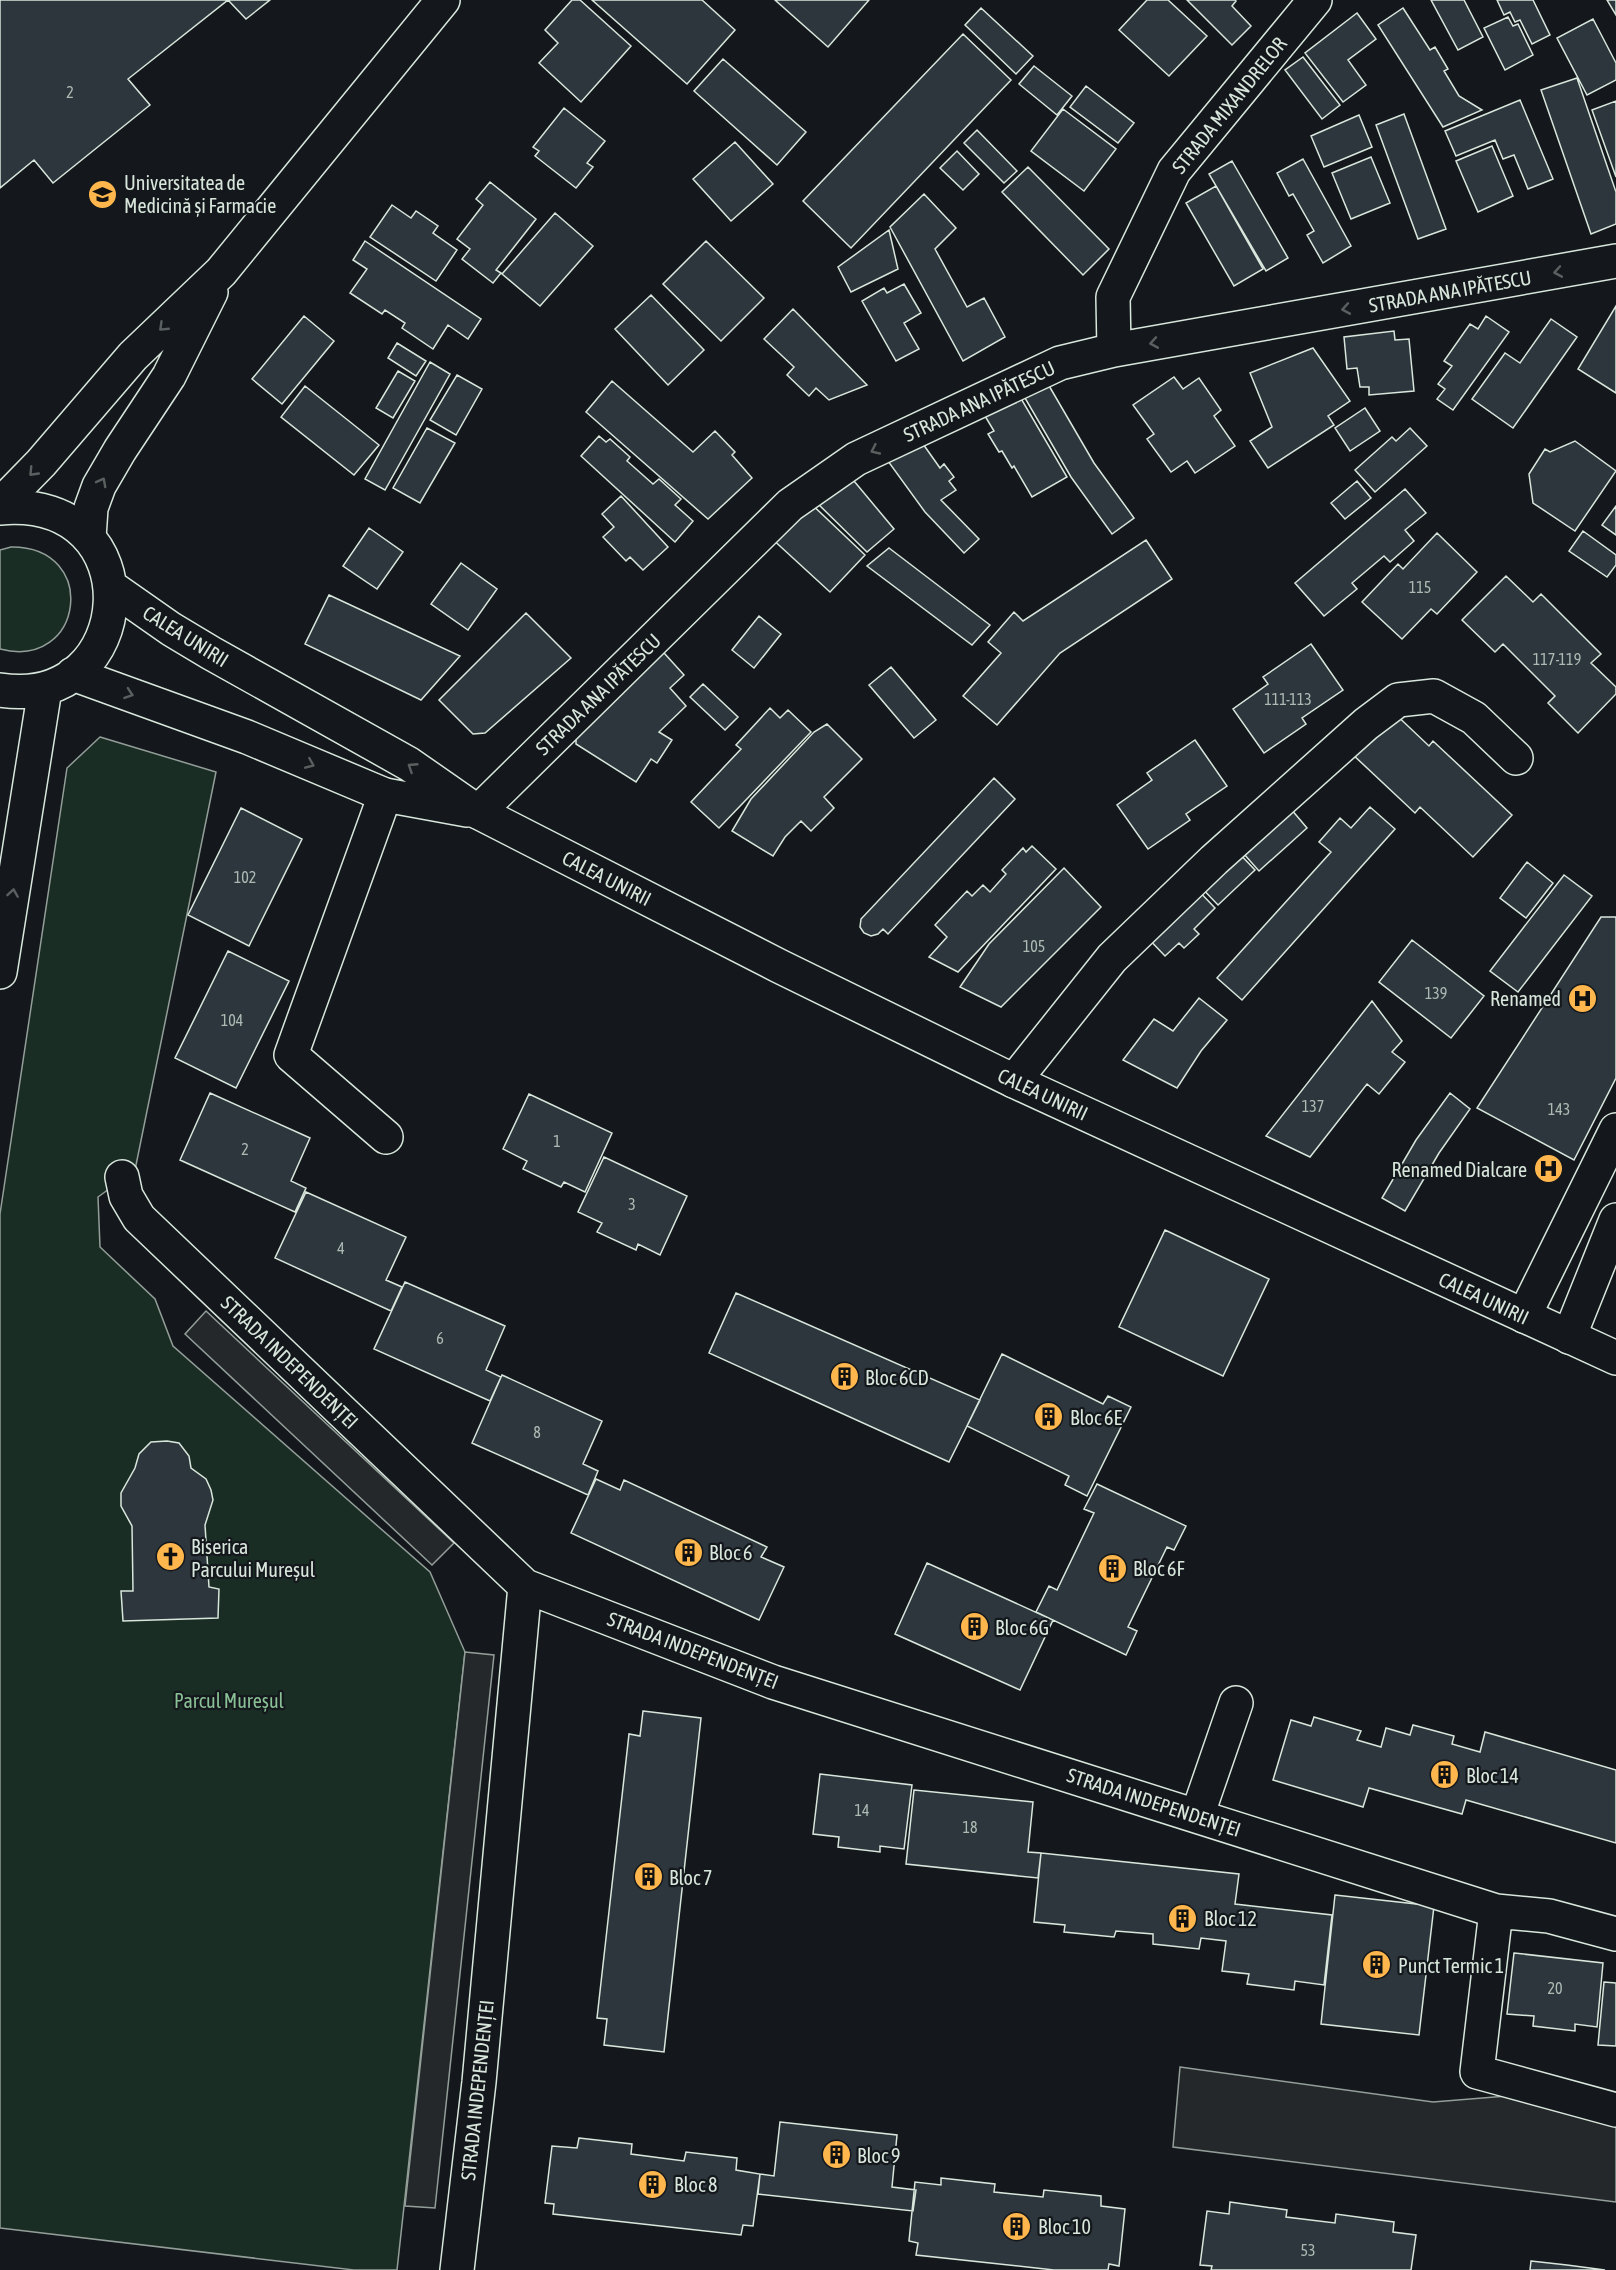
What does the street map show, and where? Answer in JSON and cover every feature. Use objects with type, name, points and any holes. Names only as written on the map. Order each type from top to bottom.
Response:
[{"type":"street","points":[[0,507],[41,464],[133,356],[221,272],[443,0]]},
{"type":"street","name":"STRADA MIXANDRELOR","points":[[1114,350],[1113,297],[1174,171],[1315,0]]},
{"type":"street","name":"STRADA ANA IPĂTESCU","points":[[478,812],[790,505],[856,459],[1060,363],[1114,350],[1616,261]]},
{"type":"street","points":[[89,538],[91,508],[99,486],[169,376],[221,272]]},
{"type":"street","points":[[0,507],[22,506],[47,510],[70,521],[89,538],[104,561],[111,587],[111,612],[104,636],[91,657],[73,675],[45,689],[17,693],[0,690]]},
{"type":"street","name":"CALEA UNIRII","points":[[111,587],[171,629],[211,653],[409,764],[478,812],[779,966],[1014,1081],[1616,1358]]},
{"type":"street","name":"CALEA UNIRII","points":[[73,675],[238,734],[385,795],[478,812]]},
{"type":"street","points":[[0,972],[45,689]]},
{"type":"street","points":[[1014,1081],[1112,958],[1214,860],[1366,724],[1398,700],[1434,696],[1474,718],[1516,758]]},
{"type":"street","points":[[385,795],[291,1055],[386,1137]]},
{"type":"street","points":[[1524,1316],[1616,1130]]},
{"type":"street","name":"STRADA INDEPENDENȚEI","points":[[122,1177],[126,1196],[139,1218],[525,1586],[773,1682],[1496,1911],[1549,1916],[1616,1934]]},
{"type":"street","points":[[1569,1336],[1616,1220]]},
{"type":"street","name":"STRADA INDEPENDENȚEI","points":[[457,2270],[480,2070],[525,1586]]},
{"type":"street","points":[[1197,1816],[1236,1703]]},
{"type":"street","points":[[1496,1911],[1478,2072],[1616,2110]]},
{"type":"green space","points":[[11,547],[40,552],[59,566],[69,585],[70,606],[64,626],[50,642],[28,651],[0,649],[0,550]]},
{"type":"green space","name":"Parcul Mureșul","points":[[100,737],[216,772],[135,1170],[98,1197],[100,1247],[155,1299],[173,1346],[430,1572],[465,1652],[397,2270],[354,2270],[0,2228],[0,1214],[67,768]]},
{"type":"shaded area","points":[[206,1311],[454,1543],[432,1565],[185,1334]]},
{"type":"shaded area","points":[[465,1652],[494,1655],[435,2208],[405,2206]]},
{"type":"shaded area","points":[[1180,2067],[1433,2102],[1507,2096],[1616,2122],[1616,2202],[1173,2147]]},
{"type":"building","points":[[0,0],[228,0],[128,79],[150,105],[53,183],[34,160],[0,188]]},
{"type":"building","points":[[228,0],[270,0],[246,19]]},
{"type":"building","points":[[572,0],[580,0],[631,46],[581,102],[539,63],[558,43],[545,30]]},
{"type":"building","points":[[592,0],[702,0],[735,30],[687,84]]},
{"type":"building","points":[[775,0],[869,0],[828,47]]},
{"type":"building","points":[[1147,0],[1168,0],[1207,36],[1169,76],[1119,30]]},
{"type":"building","points":[[1187,0],[1235,0],[1232,6],[1251,26],[1232,45]]},
{"type":"building","points":[[1431,0],[1464,0],[1483,37],[1458,50]]},
{"type":"building","points":[[1497,0],[1533,0],[1550,35],[1532,44],[1520,20],[1515,22],[1510,12],[1504,15]]},
{"type":"building","points":[[1607,0],[1616,0],[1616,15]]},
{"type":"building","points":[[981,8],[1033,56],[1016,74],[965,25]]},
{"type":"building","points":[[1403,8],[1430,50],[1435,47],[1448,69],[1444,71],[1459,96],[1482,110],[1443,127],[1378,25]]},
{"type":"building","points":[[1357,13],[1376,39],[1348,60],[1366,85],[1343,102],[1305,53]]},
{"type":"building","points":[[1508,17],[1513,26],[1518,24],[1533,55],[1505,70],[1484,28]]},
{"type":"building","points":[[1593,19],[1616,63],[1616,80],[1587,95],[1557,38]]},
{"type":"building","points":[[963,34],[1011,80],[851,248],[803,201]]},
{"type":"building","points":[[1303,57],[1340,105],[1322,119],[1285,70]]},
{"type":"building","points":[[723,59],[806,132],[777,165],[694,91]]},
{"type":"building","points":[[1034,66],[1072,96],[1057,115],[1019,84]]},
{"type":"building","points":[[1577,78],[1616,192],[1616,224],[1591,234],[1541,90]]},
{"type":"building","points":[[1086,86],[1134,123],[1118,143],[1070,107]]},
{"type":"building","points":[[1520,100],[1553,179],[1528,189],[1514,155],[1503,159],[1495,140],[1456,156],[1445,131]]},
{"type":"building","points":[[1616,101],[1616,177],[1592,110]]},
{"type":"building","points":[[564,108],[605,141],[587,163],[593,167],[576,188],[535,156],[539,151],[533,147]]},
{"type":"building","points":[[1063,109],[1116,149],[1084,191],[1031,151]]},
{"type":"building","points":[[1404,114],[1446,229],[1418,239],[1376,125]]},
{"type":"building","points":[[1359,115],[1372,147],[1324,167],[1311,136]]},
{"type":"building","points":[[977,130],[1017,171],[1004,183],[964,143]]},
{"type":"building","points":[[735,142],[773,184],[731,221],[693,179]]},
{"type":"building","points":[[1492,146],[1513,196],[1478,212],[1456,161]]},
{"type":"building","points":[[957,151],[979,174],[963,190],[940,168]]},
{"type":"building","points":[[1371,157],[1390,203],[1351,219],[1332,173]]},
{"type":"building","points":[[1303,159],[1351,246],[1323,263],[1307,235],[1314,231],[1293,194],[1289,196],[1277,173]]},
{"type":"building","points":[[1232,161],[1288,258],[1266,271],[1209,174]]},
{"type":"building","points":[[1028,167],[1109,249],[1083,275],[1002,192]]},
{"type":"building","points":[[490,182],[536,219],[496,270],[501,273],[493,283],[462,259],[470,249],[457,239],[483,205],[476,199]]},
{"type":"building","points":[[1216,186],[1263,269],[1234,286],[1186,203]]},
{"type":"building","points":[[924,194],[956,228],[935,249],[967,307],[984,298],[1005,337],[963,361],[890,227]]},
{"type":"building","points":[[392,205],[411,218],[416,211],[438,226],[433,233],[457,250],[436,281],[370,237]]},
{"type":"building","points":[[555,213],[593,246],[540,306],[502,274]]},
{"type":"building","points":[[889,230],[898,269],[851,292],[838,267]]},
{"type":"building","points":[[365,241],[481,319],[468,339],[448,325],[433,349],[402,328],[405,323],[385,310],[382,314],[350,293],[367,269],[353,260]]},
{"type":"building","points":[[706,241],[764,298],[721,341],[663,284]]},
{"type":"building","points":[[904,284],[921,313],[904,323],[919,349],[896,361],[862,301],[884,288],[887,293]]},
{"type":"building","points":[[651,295],[704,350],[668,385],[615,329]]},
{"type":"building","points":[[1616,306],[1616,393],[1578,369]]},
{"type":"building","points":[[793,309],[867,385],[829,400],[816,388],[809,396],[787,375],[794,367],[764,339]]},
{"type":"building","points":[[304,316],[334,341],[282,404],[252,379]]},
{"type":"building","points":[[1486,316],[1509,332],[1453,410],[1437,399],[1445,389],[1438,384],[1452,366],[1444,361],[1470,324],[1478,329]]},
{"type":"building","points":[[1551,319],[1577,337],[1513,428],[1472,399],[1505,353],[1520,363]]},
{"type":"building","points":[[1394,331],[1395,340],[1409,339],[1414,391],[1369,395],[1369,387],[1360,387],[1357,368],[1347,369],[1344,337]]},
{"type":"building","points":[[397,343],[426,361],[416,376],[388,358]]},
{"type":"building","points":[[1313,348],[1350,401],[1328,416],[1334,425],[1268,468],[1250,441],[1272,427],[1250,373]]},
{"type":"building","points":[[430,362],[450,374],[385,490],[365,479]]},
{"type":"building","points":[[398,371],[415,381],[393,418],[376,408]]},
{"type":"building","points":[[457,375],[482,389],[456,435],[430,420]]},
{"type":"building","points":[[1174,377],[1183,389],[1199,378],[1221,410],[1214,416],[1235,446],[1195,473],[1187,461],[1171,472],[1147,439],[1154,434],[1133,405]]},
{"type":"building","points":[[612,381],[693,452],[715,431],[735,452],[732,455],[752,478],[708,519],[586,412]]},
{"type":"building","points":[[1048,384],[1094,463],[1134,518],[1112,534],[1071,477],[1025,398]]},
{"type":"building","points":[[305,386],[379,445],[354,475],[281,417]]},
{"type":"building","points":[[1016,390],[1067,477],[1032,497],[1014,466],[1012,468],[988,434],[994,431],[982,411]]},
{"type":"building","points":[[1365,408],[1380,431],[1350,451],[1335,428]]},
{"type":"building","points":[[427,428],[455,443],[420,503],[393,488]]},
{"type":"building","points":[[1410,428],[1427,446],[1375,492],[1355,470],[1392,437],[1396,441]]},
{"type":"building","points":[[916,434],[940,468],[944,464],[954,477],[949,481],[956,490],[941,500],[979,539],[964,553],[925,512],[885,457]]},
{"type":"building","points":[[599,436],[606,442],[610,439],[630,457],[627,461],[653,484],[659,479],[681,499],[675,505],[693,521],[675,542],[581,456]]},
{"type":"building","points":[[1575,441],[1616,471],[1575,531],[1533,503],[1529,474],[1545,449],[1550,452]]},
{"type":"building","points":[[849,475],[894,529],[867,552],[814,500]]},
{"type":"building","points":[[1357,481],[1371,498],[1345,519],[1331,503]]},
{"type":"building","points":[[1405,489],[1426,513],[1405,530],[1414,541],[1390,562],[1384,556],[1352,583],[1357,589],[1324,616],[1295,583]]},
{"type":"building","points":[[621,496],[668,547],[643,570],[630,557],[626,561],[603,537],[614,527],[602,514]]},
{"type":"building","points":[[805,498],[865,555],[830,592],[769,536]]},
{"type":"building","points":[[1616,506],[1616,535],[1602,525]]},
{"type":"building","points":[[369,528],[403,552],[377,589],[343,566]]},
{"type":"building","points":[[1583,531],[1616,555],[1616,565],[1607,577],[1569,551]]},
{"type":"building","points":[[1437,533],[1477,572],[1437,614],[1431,609],[1402,639],[1362,602],[1398,564],[1403,569]]},
{"type":"building","points":[[1146,540],[1172,579],[1060,653],[997,725],[963,696],[1001,653],[988,642],[1014,612],[1023,621]]},
{"type":"building","points":[[889,548],[990,625],[972,645],[867,566]]},
{"type":"building","points":[[461,563],[497,589],[468,630],[431,604]]},
{"type":"building","points":[[1506,576],[1533,602],[1541,594],[1601,654],[1591,663],[1616,687],[1616,694],[1578,733],[1548,703],[1555,696],[1503,644],[1495,652],[1462,620]]},
{"type":"building","points":[[329,595],[460,656],[421,700],[305,644]]},
{"type":"building","points":[[526,613],[571,658],[485,733],[473,734],[439,700]]},
{"type":"building","points":[[759,616],[781,634],[754,668],[732,650]]},
{"type":"building","points":[[655,643],[684,675],[670,688],[686,706],[659,732],[672,740],[657,763],[651,759],[636,782],[576,744],[576,716]]},
{"type":"building","points":[[1311,644],[1343,690],[1302,718],[1306,724],[1264,753],[1233,709],[1268,684],[1263,677]]},
{"type":"building","points":[[891,667],[936,720],[914,738],[869,685]]},
{"type":"building","points":[[703,684],[738,717],[725,730],[690,697]]},
{"type":"building","points":[[770,708],[780,718],[788,710],[811,732],[719,828],[691,802],[741,749],[736,745]]},
{"type":"building","points":[[1390,709],[1429,746],[1433,741],[1512,815],[1473,857],[1420,807],[1415,813],[1350,752]]},
{"type":"building","points":[[827,724],[862,759],[824,797],[834,808],[811,831],[801,821],[785,837],[773,856],[732,831],[751,799],[814,732]]},
{"type":"building","points":[[1195,740],[1227,786],[1186,814],[1190,820],[1148,849],[1117,805],[1152,780],[1147,773]]},
{"type":"building","points":[[994,778],[1015,799],[888,934],[883,929],[871,936],[864,933],[860,927],[861,919]]},
{"type":"building","points":[[1285,802],[1307,828],[1259,871],[1236,845]]},
{"type":"building","points":[[1370,807],[1395,829],[1242,1000],[1217,978],[1331,852],[1319,842],[1340,818],[1351,828]]},
{"type":"building","points":[[241,808],[302,839],[249,946],[188,915]]},
{"type":"building","points":[[1032,846],[1056,869],[958,972],[929,957],[947,937],[935,925],[967,891],[972,896],[983,885],[990,892],[1006,874],[1002,870],[1023,848],[1026,852]]},
{"type":"building","points":[[1234,848],[1255,870],[1218,905],[1197,883]]},
{"type":"building","points":[[1527,862],[1553,883],[1526,918],[1500,898]]},
{"type":"building","points":[[1064,868],[1101,907],[1001,1007],[960,987],[989,944]]},
{"type":"building","points":[[1564,875],[1592,896],[1518,992],[1490,971]]},
{"type":"building","points":[[1193,885],[1215,908],[1194,929],[1199,934],[1184,948],[1179,943],[1165,956],[1143,933]]},
{"type":"building","name":"Renamed","points":[[1601,917],[1616,917],[1616,1078],[1574,1160],[1477,1108]]},
{"type":"building","points":[[1412,940],[1484,996],[1451,1038],[1379,982]]},
{"type":"building","points":[[228,951],[289,981],[236,1088],[175,1058]]},
{"type":"building","points":[[1199,998],[1227,1020],[1201,1051],[1177,1088],[1123,1060],[1154,1019],[1173,1031]]},
{"type":"building","points":[[1372,1001],[1402,1041],[1392,1052],[1405,1062],[1379,1094],[1367,1084],[1310,1157],[1266,1136]]},
{"type":"building","points":[[210,1093],[310,1138],[291,1181],[306,1188],[295,1212],[180,1160]]},
{"type":"building","points":[[1450,1093],[1470,1109],[1439,1153],[1405,1211],[1382,1198],[1416,1140]]},
{"type":"building","points":[[529,1094],[612,1133],[585,1192],[564,1182],[561,1187],[523,1169],[527,1161],[503,1149]]},
{"type":"building","points":[[604,1157],[687,1196],[660,1255],[638,1244],[636,1250],[597,1232],[602,1223],[578,1212]]},
{"type":"building","points":[[306,1192],[406,1237],[386,1280],[402,1287],[391,1311],[275,1258]]},
{"type":"building","points":[[1165,1230],[1269,1279],[1223,1376],[1119,1327]]},
{"type":"building","points":[[405,1282],[505,1326],[486,1370],[501,1377],[490,1401],[374,1349]]},
{"type":"building","name":"Bloc 6CD","points":[[736,1293],[980,1400],[949,1462],[709,1353]]},
{"type":"building","name":"Bloc 6E","points":[[1002,1354],[1103,1404],[1108,1396],[1131,1407],[1087,1496],[1065,1485],[1069,1476],[967,1426]]},
{"type":"building","points":[[502,1375],[602,1421],[583,1464],[598,1471],[588,1495],[472,1443]]},
{"type":"building","name":"Biserica Parcului Mureșul","points":[[151,1442],[179,1443],[189,1456],[191,1468],[206,1479],[211,1490],[213,1500],[205,1525],[209,1587],[219,1589],[218,1618],[123,1621],[121,1591],[133,1591],[132,1526],[121,1506],[121,1493],[135,1468],[139,1454]]},
{"type":"building","name":"Bloc 6","points":[[596,1479],[620,1490],[624,1480],[767,1547],[761,1557],[784,1567],[759,1620],[571,1533]]},
{"type":"building","name":"Bloc 6F","points":[[1097,1484],[1186,1526],[1174,1550],[1167,1547],[1128,1627],[1137,1631],[1126,1655],[1036,1612],[1049,1586],[1057,1590],[1094,1513],[1084,1509]]},
{"type":"building","name":"Bloc 6G","points":[[927,1563],[1053,1620],[1020,1690],[895,1634]]},
{"type":"building","name":"Bloc 7","points":[[643,1711],[701,1718],[664,2052],[604,2045],[607,2019],[597,2018],[629,1734],[640,1736]]},
{"type":"building","name":"Bloc 14","points":[[1314,1717],[1361,1731],[1357,1740],[1381,1747],[1386,1728],[1410,1735],[1413,1725],[1454,1736],[1452,1744],[1480,1752],[1485,1732],[1616,1770],[1616,1843],[1466,1800],[1462,1814],[1369,1788],[1363,1807],[1273,1780],[1291,1720],[1311,1726]]},
{"type":"building","points":[[820,1774],[912,1785],[904,1849],[880,1846],[880,1852],[838,1847],[839,1837],[813,1834]]},
{"type":"building","points":[[914,1790],[1033,1802],[1028,1852],[1041,1853],[1038,1878],[906,1864]]},
{"type":"building","name":"Bloc 12","points":[[1041,1853],[1239,1874],[1235,1904],[1332,1915],[1324,1985],[1295,1981],[1294,1990],[1247,1984],[1249,1974],[1222,1971],[1226,1941],[1201,1938],[1199,1949],[1153,1944],[1153,1934],[1116,1931],[1114,1937],[1064,1932],[1065,1925],[1034,1922]]},
{"type":"building","name":"Punct Termic 1","points":[[1335,1895],[1434,1906],[1419,2035],[1321,2024]]},
{"type":"building","points":[[1514,1953],[1603,1963],[1597,2027],[1575,2024],[1575,2031],[1533,2026],[1534,2016],[1507,2014]]},
{"type":"building","points":[[1604,1982],[1616,1983],[1616,2046],[1598,2045]]},
{"type":"building","name":"Bloc 9","points":[[780,2122],[897,2135],[892,2187],[916,2190],[913,2211],[758,2194],[760,2174],[774,2176]]},
{"type":"building","name":"Bloc 8","points":[[579,2138],[632,2144],[631,2154],[684,2161],[686,2152],[737,2158],[736,2170],[760,2174],[753,2226],[743,2225],[741,2235],[553,2214],[554,2204],[545,2203],[552,2146],[577,2148]]},
{"type":"building","name":"Bloc 10","points":[[941,2178],[995,2184],[994,2192],[1043,2197],[1044,2190],[1101,2196],[1101,2206],[1125,2209],[1119,2266],[1109,2264],[1108,2270],[1054,2270],[916,2255],[918,2243],[909,2241],[915,2182],[941,2185]]},
{"type":"building","points":[[1230,2202],[1287,2210],[1286,2217],[1335,2223],[1336,2214],[1394,2222],[1393,2232],[1416,2235],[1411,2270],[1211,2270],[1212,2266],[1200,2265],[1207,2211],[1229,2214]]},
{"type":"building","points":[[1531,2261],[1567,2265],[1605,2270],[1530,2270]]},
{"type":"place","name":"Universitatea de Medicină și Farmacie","points":[[103,194]]},
{"type":"place","name":"Renamed","points":[[1582,998]]},
{"type":"place","name":"Renamed Dialcare","points":[[1548,1169]]},
{"type":"place","name":"Bloc 6CD","points":[[844,1377]]},
{"type":"place","name":"Bloc 6E","points":[[1049,1417]]},
{"type":"place","name":"Bloc 6","points":[[688,1552]]},
{"type":"place","name":"Biserica Parcului Mureșul","points":[[170,1557]]},
{"type":"place","name":"Bloc 6F","points":[[1112,1568]]},
{"type":"place","name":"Bloc 6G","points":[[974,1627]]},
{"type":"place","name":"Bloc 14","points":[[1445,1775]]},
{"type":"place","name":"Bloc 7","points":[[648,1877]]},
{"type":"place","name":"Bloc 12","points":[[1183,1918]]},
{"type":"place","name":"Punct Termic 1","points":[[1377,1965]]},
{"type":"place","name":"Bloc 9","points":[[836,2155]]},
{"type":"place","name":"Bloc 8","points":[[653,2184]]},
{"type":"place","name":"Bloc 10","points":[[1017,2226]]}]
